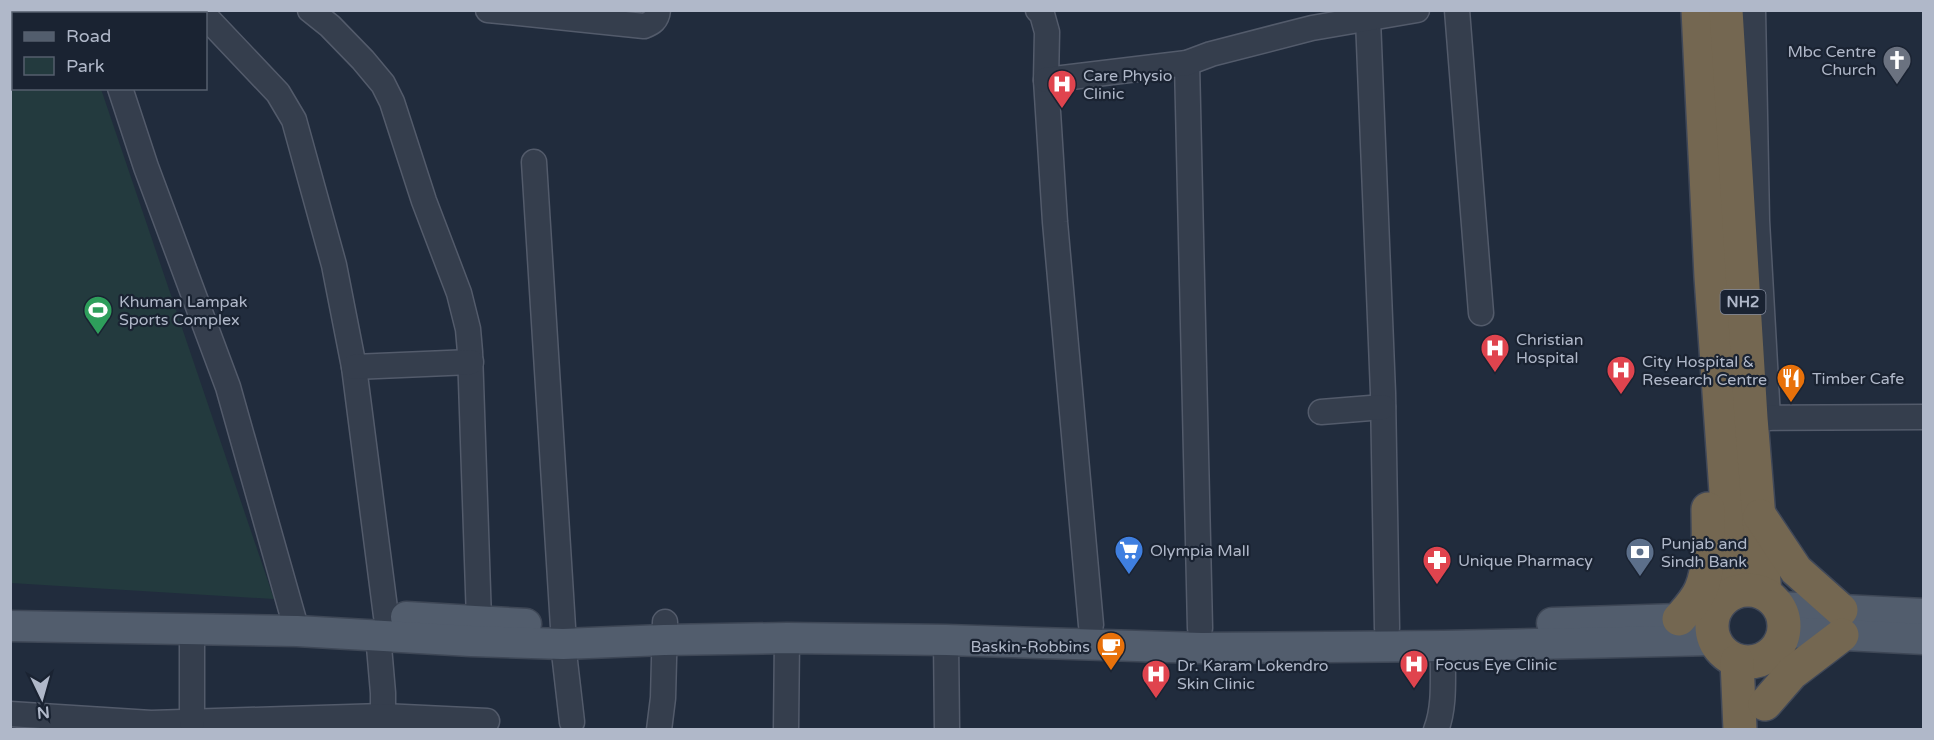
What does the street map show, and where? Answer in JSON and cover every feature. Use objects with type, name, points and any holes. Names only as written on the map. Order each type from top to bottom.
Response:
[{"type":"highway","name":"NH2","points":[[1698,10],[1746,419],[1759,514],[1776,611]]},
{"type":"highway","name":"NH2","points":[[1726,10],[1746,419],[1733,593]]},
{"type":"highway","points":[[1678,619],[1695,600],[1702,588],[1706,570],[1710,476],[1746,419]]},
{"type":"highway","points":[[1759,514],[1796,570],[1842,622],[1792,673],[1766,717]]},
{"type":"highway","points":[[1732,645],[1777,648],[1776,611],[1755,591],[1744,590],[1733,593],[1717,608],[1732,645],[1766,717]]},
{"type":"highway","points":[[1732,645],[1740,729]]},
{"type":"main road","points":[[10,605],[382,625],[479,620],[563,635]]},
{"type":"main road","points":[[1776,611],[1923,639]]},
{"type":"main road","points":[[1842,622],[1923,614]]},
{"type":"main road","points":[[665,631],[787,638],[946,640],[1091,625],[1200,628],[1387,628],[1678,619],[1732,645]]},
{"type":"main road","points":[[382,625],[471,641],[870,620],[1002,633],[1201,648],[1732,645]]},
{"type":"main road","points":[[10,626],[192,629],[295,622]]},
{"type":"street","points":[[310,10],[330,26],[383,84],[392,102],[424,201],[459,293],[468,329],[471,362],[479,620]]},
{"type":"street","points":[[488,10],[644,26],[652,23],[658,10]]},
{"type":"street","points":[[1038,10],[1042,14],[1047,32],[1046,80],[1056,234],[1091,625]]},
{"type":"street","points":[[1046,80],[1187,63],[1211,54],[1312,28],[1417,10]]},
{"type":"street","points":[[1457,10],[1480,313]]},
{"type":"street","points":[[1753,10],[1757,221],[1746,419],[1923,417]]},
{"type":"street","points":[[207,19],[278,93],[294,120],[334,265],[354,367],[382,625],[383,713]]},
{"type":"street","points":[[1368,19],[1383,407],[1387,628]]},
{"type":"street","points":[[1187,63],[1200,628]]},
{"type":"street","points":[[121,90],[146,167],[228,387],[295,622]]},
{"type":"street","points":[[534,162],[563,635],[572,722]]},
{"type":"street","points":[[354,367],[471,362]]},
{"type":"street","points":[[1321,412],[1383,407]]},
{"type":"street","points":[[192,629],[192,722]]},
{"type":"street","points":[[659,729],[663,699],[665,631]]},
{"type":"street","points":[[786,729],[787,638]]},
{"type":"street","points":[[946,640],[947,729]]},
{"type":"street","points":[[1436,729],[1439,722],[1441,699],[1443,646]]},
{"type":"street","points":[[14,719],[114,725],[383,713],[487,721]]},
{"type":"green space","name":"Khuman Lampak Sports Complex","points":[[10,11],[74,11],[12,12],[12,90],[101,90],[274,599],[11,583]]},
{"type":"place","name":"Mbc Centre Church","points":[[1897,86]]},
{"type":"place","name":"Care Physio Clinic","points":[[1062,110]]},
{"type":"place","name":"Khuman Lampak Sports Complex","points":[[98,336]]},
{"type":"place","name":"Christian Hospital","points":[[1495,374]]},
{"type":"place","name":"City Hospital & Research Centre","points":[[1621,396]]},
{"type":"place","name":"Timber Cafe","points":[[1791,404]]},
{"type":"place","name":"Olympia Mall","points":[[1129,576]]},
{"type":"place","name":"Punjab and Sindh Bank","points":[[1640,578]]},
{"type":"place","name":"Unique Pharmacy","points":[[1437,586]]},
{"type":"place","name":"Baskin-Robbins","points":[[1111,672]]},
{"type":"place","name":"Focus Eye Clinic","points":[[1414,690]]},
{"type":"place","name":"Dr. Karam Lokendro Skin Clinic","points":[[1156,700]]}]
